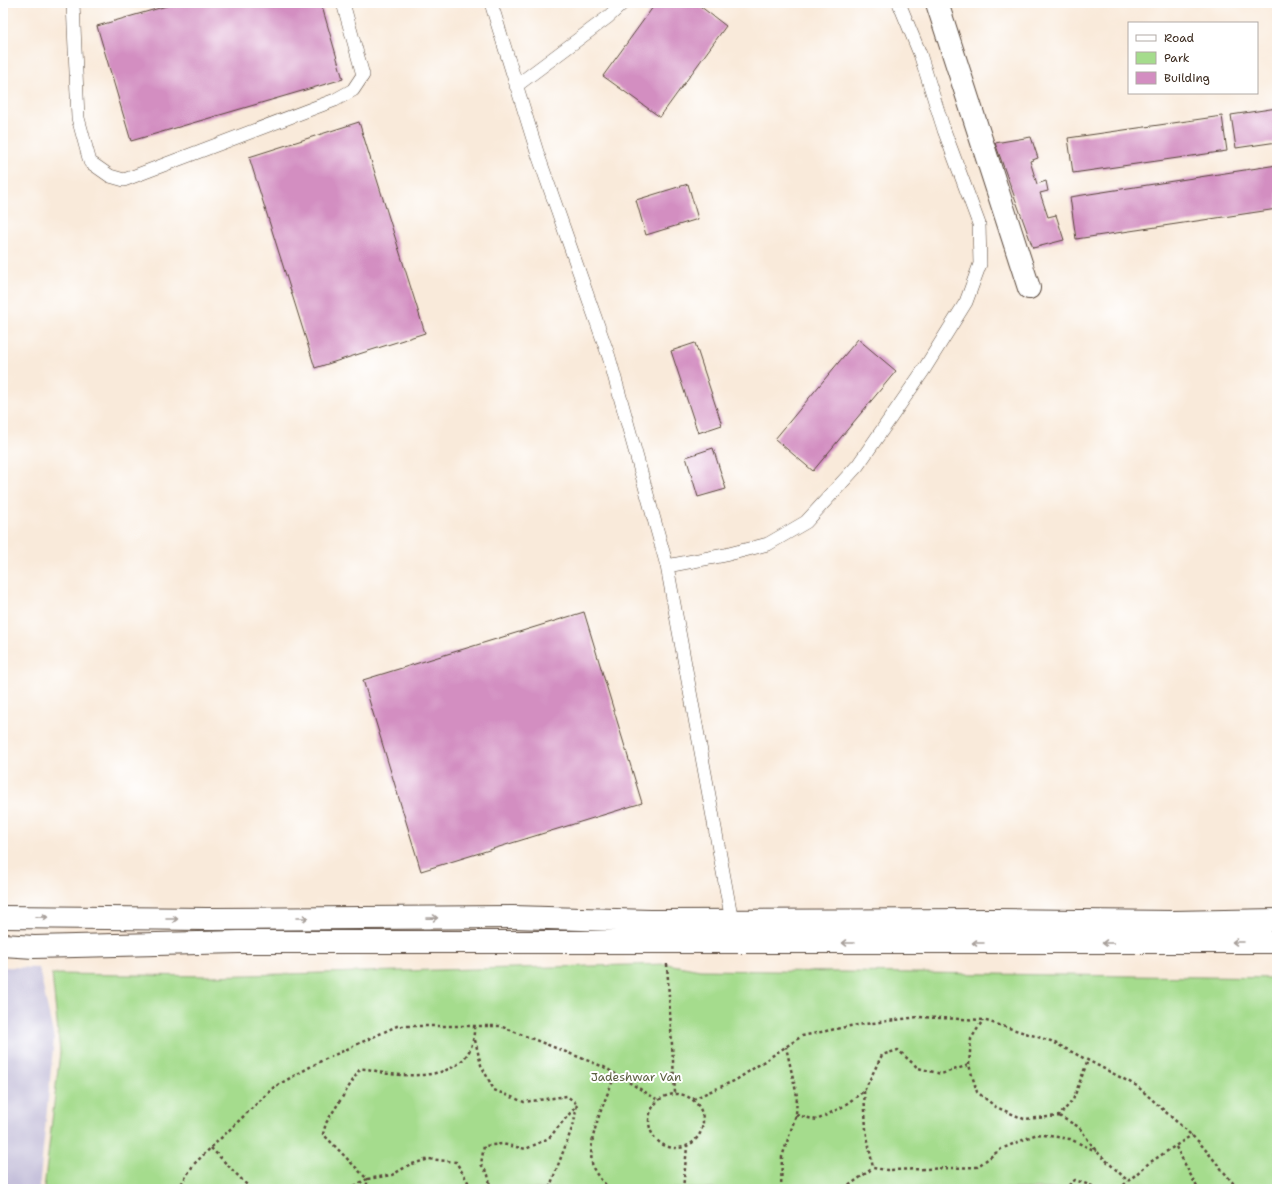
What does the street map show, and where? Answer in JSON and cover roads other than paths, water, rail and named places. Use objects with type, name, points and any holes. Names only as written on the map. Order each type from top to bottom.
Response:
[{"type":"street","points":[[938,3],[1029,288]]},
{"type":"street","points":[[3,917],[208,919],[513,917],[650,921],[995,920],[1173,922],[1277,920]]},
{"type":"street","points":[[3,945],[34,947],[239,942],[1277,942]]},
{"type":"lane","points":[[73,3],[78,118],[90,162],[110,176],[124,180],[335,100],[353,90],[363,75],[343,3]]},
{"type":"lane","points":[[491,3],[537,152],[609,357],[667,566],[732,921]]},
{"type":"lane","points":[[516,86],[608,17],[623,3]]},
{"type":"lane","points":[[667,566],[725,555],[768,544],[806,522],[858,465],[923,371],[966,302],[980,264],[979,224],[944,130],[920,54],[899,3]]},
{"type":"park label","name":"Jadeshwar Van","points":[[636,1077]]}]
